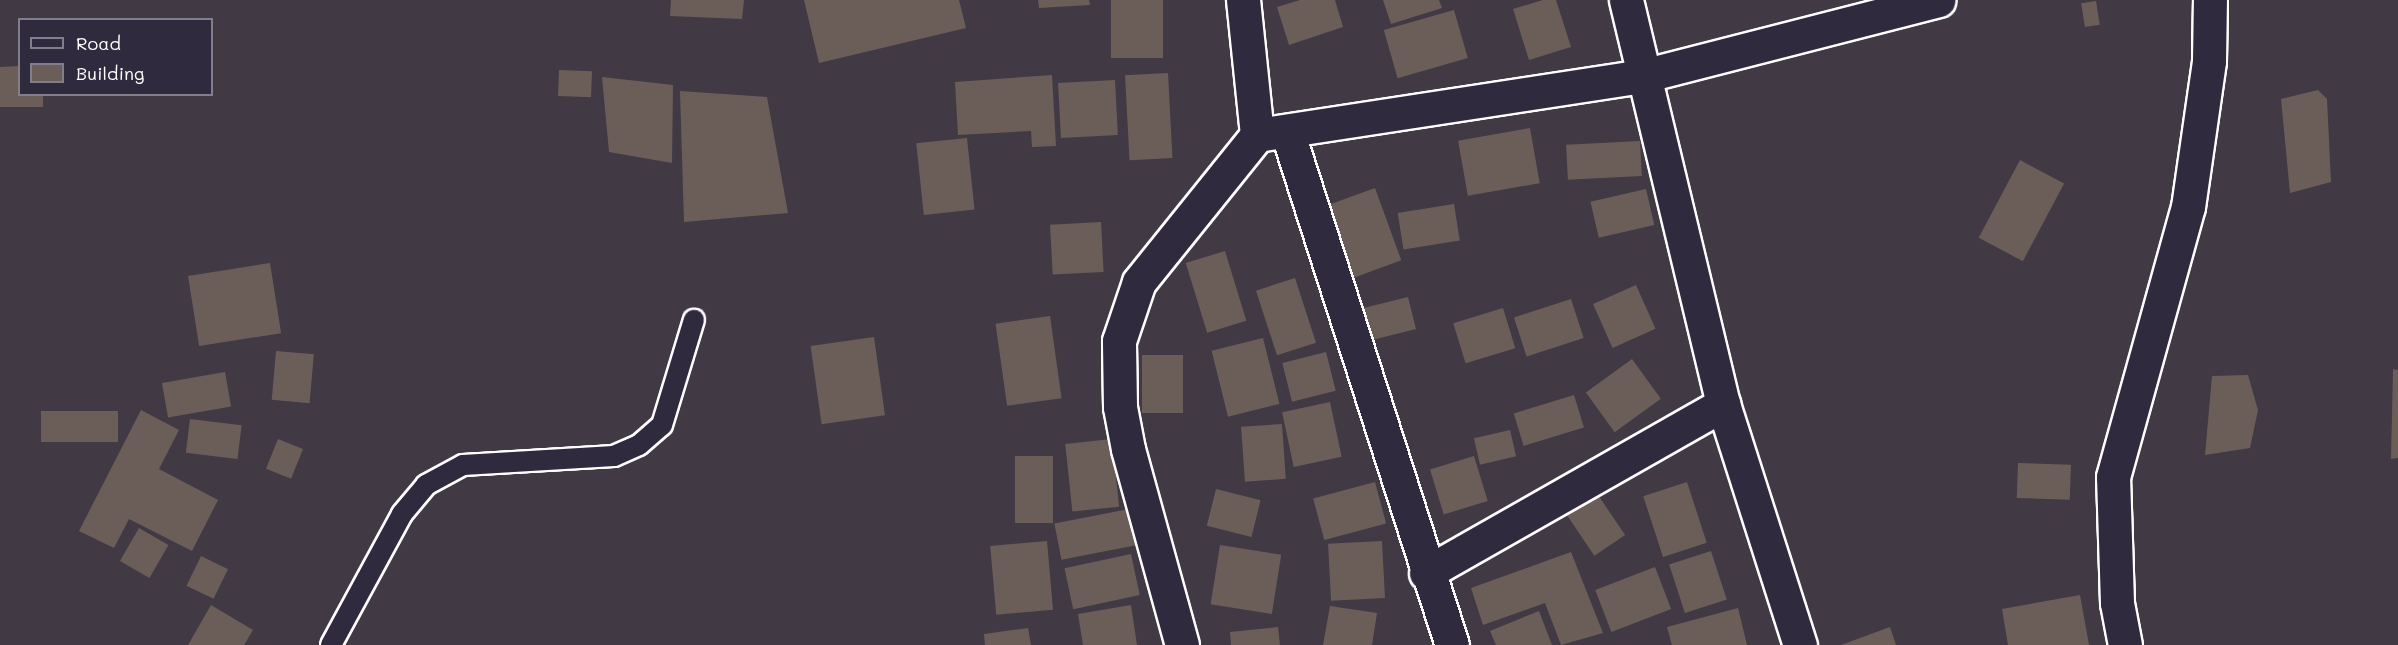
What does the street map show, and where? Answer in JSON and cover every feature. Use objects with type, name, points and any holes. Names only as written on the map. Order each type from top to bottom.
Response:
[{"type":"street","points":[[1243,0],[1272,134],[1452,645]]},
{"type":"street","points":[[1626,0],[1723,404],[1800,645]]},
{"type":"street","points":[[1182,645],[1128,448],[1120,407],[1119,341],[1139,282],[1272,134],[1643,76],[1900,5],[1938,0]]},
{"type":"street","points":[[2125,645],[2116,603],[2113,477],[2188,207],[2209,61],[2210,0]]},
{"type":"street","points":[[1426,573],[1723,404]]},
{"type":"lane","points":[[331,645],[402,514],[426,485],[463,465],[614,456],[639,445],[662,425],[694,320]]},
{"type":"building","points":[[671,0],[744,0],[742,19],[670,16]]},
{"type":"building","points":[[804,0],[959,0],[966,28],[819,63]]},
{"type":"building","points":[[1038,0],[1089,0],[1090,5],[1039,8]]},
{"type":"building","points":[[1111,0],[1163,0],[1163,58],[1111,58]]},
{"type":"building","points":[[1300,0],[1335,0],[1343,27],[1289,45],[1277,7]]},
{"type":"building","points":[[1383,0],[1439,0],[1442,8],[1391,24]]},
{"type":"building","points":[[1543,0],[1556,0],[1571,47],[1529,60],[1513,9]]},
{"type":"building","points":[[2096,1],[2100,25],[2085,27],[2081,3]]},
{"type":"building","points":[[1454,10],[1468,58],[1398,78],[1384,30]]},
{"type":"building","points":[[18,66],[18,96],[43,96],[43,107],[0,107],[0,67]]},
{"type":"building","points":[[559,70],[592,71],[591,97],[558,96]]},
{"type":"building","points":[[1168,73],[1172,158],[1130,160],[1125,75]]},
{"type":"building","points":[[1052,75],[1056,146],[1032,147],[1031,131],[958,135],[955,82]]},
{"type":"building","points":[[602,77],[673,85],[672,163],[609,152]]},
{"type":"building","points":[[1115,80],[1118,135],[1061,138],[1058,83]]},
{"type":"building","points":[[2318,90],[2327,99],[2331,182],[2290,193],[2281,99]]},
{"type":"building","points":[[680,91],[767,97],[788,213],[684,222]]},
{"type":"building","points":[[1530,128],[1540,183],[1468,196],[1458,141]]},
{"type":"building","points":[[967,138],[975,210],[924,215],[916,143]]},
{"type":"building","points":[[1640,141],[1642,176],[1568,180],[1566,145]]},
{"type":"building","points":[[2020,160],[2064,183],[2023,261],[1979,238]]},
{"type":"building","points":[[1375,188],[1401,260],[1350,279],[1323,207]]},
{"type":"building","points":[[1646,189],[1654,225],[1599,238],[1590,202]]},
{"type":"building","points":[[1454,204],[1460,241],[1403,249],[1398,213]]},
{"type":"building","points":[[1101,222],[1104,272],[1053,275],[1050,225]]},
{"type":"building","points":[[1225,251],[1246,321],[1207,333],[1186,263]]},
{"type":"building","points":[[270,263],[281,333],[199,346],[188,276]]},
{"type":"building","points":[[1295,278],[1316,343],[1277,355],[1256,291]]},
{"type":"building","points":[[1636,285],[1656,329],[1613,348],[1593,304]]},
{"type":"building","points":[[1408,297],[1416,329],[1369,341],[1361,309]]},
{"type":"building","points":[[1571,299],[1584,338],[1527,357],[1514,318]]},
{"type":"building","points":[[1503,308],[1515,348],[1466,363],[1453,323]]},
{"type":"building","points":[[1050,316],[1062,398],[1007,406],[996,324]]},
{"type":"building","points":[[874,337],[885,415],[822,424],[811,346]]},
{"type":"building","points":[[1263,338],[1279,404],[1228,417],[1212,351]]},
{"type":"building","points":[[276,351],[314,354],[310,403],[272,400]]},
{"type":"building","points":[[1326,352],[1336,391],[1292,402],[1282,363]]},
{"type":"building","points":[[1142,355],[1183,355],[1183,413],[1142,413]]},
{"type":"building","points":[[1632,359],[1661,399],[1615,432],[1586,393]]},
{"type":"building","points":[[2393,369],[2398,370],[2398,458],[2391,459]]},
{"type":"building","points":[[225,372],[231,406],[168,418],[162,383]]},
{"type":"building","points":[[2248,375],[2258,410],[2250,448],[2205,455],[2212,376]]},
{"type":"building","points":[[1574,395],[1584,428],[1524,446],[1514,413]]},
{"type":"building","points":[[1330,402],[1342,457],[1294,467],[1282,412]]},
{"type":"building","points":[[141,410],[179,430],[159,469],[218,500],[192,551],[129,519],[114,548],[79,531]]},
{"type":"building","points":[[41,411],[118,411],[118,442],[41,442]]},
{"type":"building","points":[[190,419],[242,425],[237,459],[186,453]]},
{"type":"building","points":[[1282,424],[1286,479],[1245,482],[1241,427]]},
{"type":"building","points":[[1510,430],[1516,456],[1480,465],[1474,438]]},
{"type":"building","points":[[278,439],[303,449],[291,479],[266,469]]},
{"type":"building","points":[[1112,439],[1119,507],[1072,512],[1065,444]]},
{"type":"building","points":[[1015,456],[1053,456],[1053,523],[1015,523]]},
{"type":"building","points":[[1474,456],[1488,501],[1444,514],[1430,469]]},
{"type":"building","points":[[2018,463],[2071,465],[2070,500],[2017,498]]},
{"type":"building","points":[[1375,482],[1386,524],[1324,540],[1313,499]]},
{"type":"building","points":[[1687,482],[1707,543],[1663,557],[1643,496]]},
{"type":"building","points":[[1216,489],[1261,500],[1251,537],[1207,526]]},
{"type":"building","points":[[1596,492],[1625,535],[1594,556],[1565,513]]},
{"type":"building","points":[[1129,509],[1136,545],[1061,560],[1054,524]]},
{"type":"building","points":[[139,528],[168,545],[149,578],[120,561]]},
{"type":"building","points":[[1047,541],[1053,610],[996,615],[990,546]]},
{"type":"building","points":[[1382,541],[1385,598],[1331,601],[1328,544]]},
{"type":"building","points":[[1220,545],[1281,555],[1272,614],[1211,604]]},
{"type":"building","points":[[1711,551],[1727,600],[1685,613],[1669,565]]},
{"type":"building","points":[[1571,552],[1603,633],[1561,645],[1545,603],[1483,625],[1471,588]]},
{"type":"building","points":[[1131,554],[1140,595],[1073,609],[1064,568]]},
{"type":"building","points":[[201,556],[228,569],[213,599],[187,586]]},
{"type":"building","points":[[1655,567],[1671,609],[1611,632],[1595,590]]},
{"type":"building","points":[[2080,595],[2089,645],[2008,645],[2002,609]]},
{"type":"building","points":[[211,605],[253,630],[244,645],[188,645]]},
{"type":"building","points":[[1131,605],[1137,645],[1083,645],[1078,614]]},
{"type":"building","points":[[1330,606],[1377,613],[1372,645],[1323,645]]},
{"type":"building","points":[[1738,608],[1747,645],[1672,645],[1667,627]]},
{"type":"building","points":[[1539,611],[1552,645],[1496,645],[1490,631]]},
{"type":"building","points":[[1278,627],[1280,645],[1231,645],[1230,632]]},
{"type":"building","points":[[1890,627],[1896,645],[1841,645]]},
{"type":"building","points":[[1028,628],[1031,645],[985,645],[984,634]]}]
